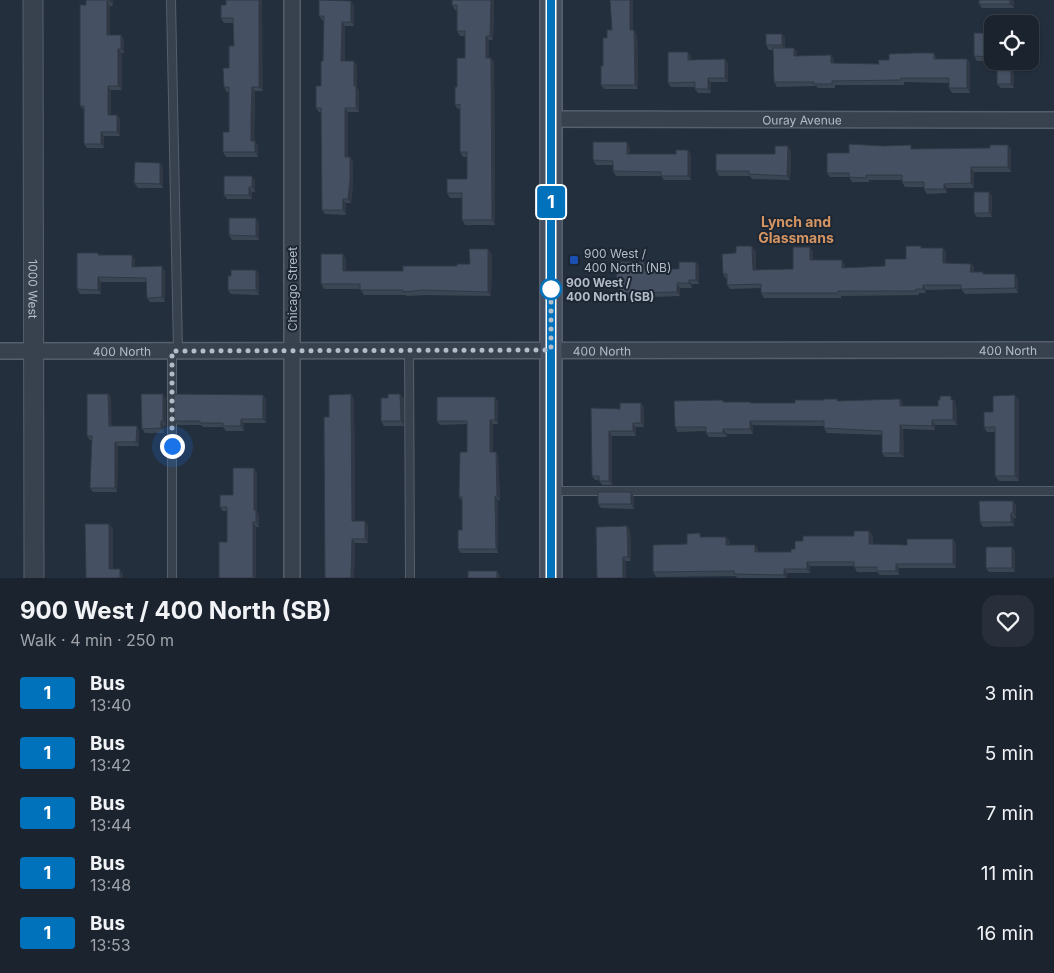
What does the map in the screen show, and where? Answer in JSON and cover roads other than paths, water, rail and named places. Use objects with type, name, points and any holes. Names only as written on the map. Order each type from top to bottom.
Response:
[{"type":"main road","points":[[551,0],[551,578]]},
{"type":"street","name":"1000 West","points":[[34,0],[34,578]]},
{"type":"street","name":"Chicago Street","points":[[292,0],[292,578]]},
{"type":"street","name":"Ouray Avenue","points":[[551,119],[1054,120]]},
{"type":"street","name":"400 North","points":[[0,352],[1054,350]]},
{"type":"lane","points":[[172,0],[175,351],[172,578]]},
{"type":"lane","points":[[409,351],[410,578]]},
{"type":"lane","points":[[551,491],[1054,490]]},
{"type":"place","name":"900 West / 400 North (NB)","points":[[574,260]]},
{"type":"place","name":"900 West / 400 North (SB)","points":[[551,289]]},
{"type":"district","name":"Lynch and Glassmans","points":[[796,230]]}]
